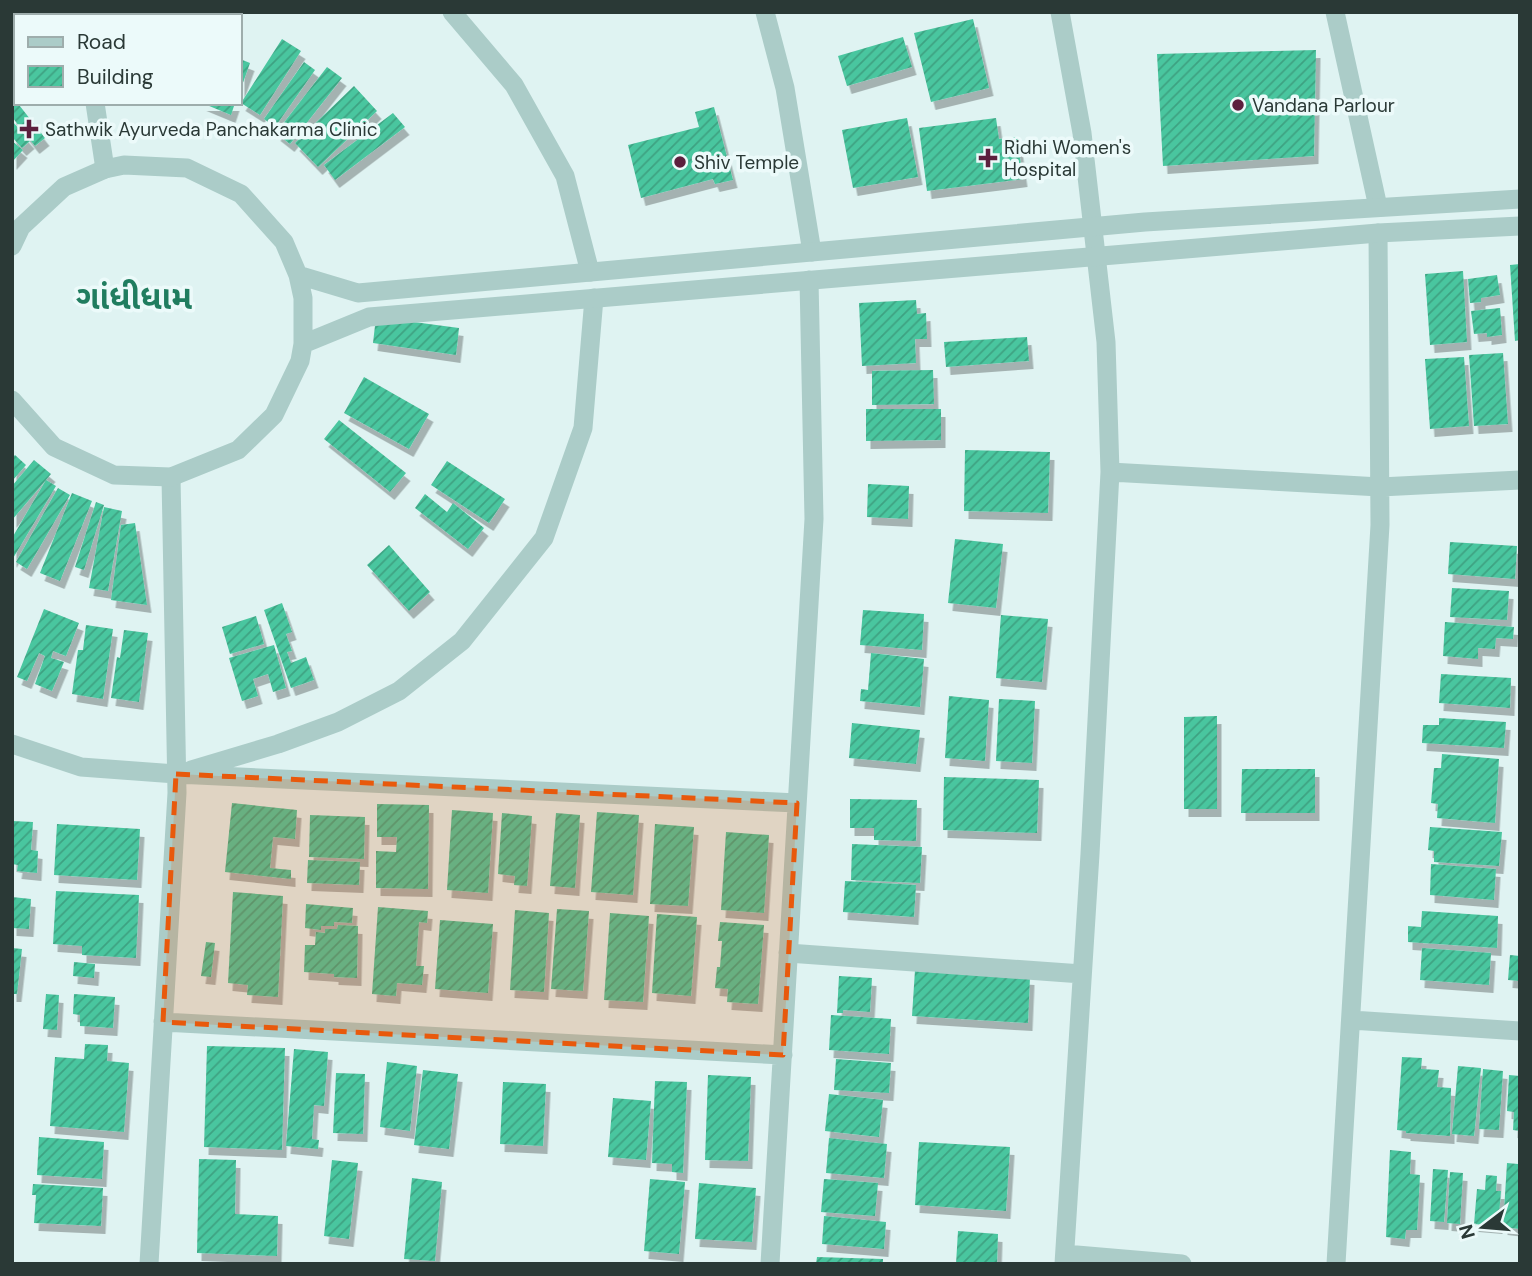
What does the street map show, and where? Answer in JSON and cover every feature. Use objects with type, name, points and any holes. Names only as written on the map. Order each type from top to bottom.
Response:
[{"type":"street","points":[[452,12],[514,85],[565,176],[590,272]]},
{"type":"street","points":[[765,12],[785,88],[812,252]]},
{"type":"street","points":[[1060,12],[1082,133],[1097,256],[1106,342],[1110,472],[1064,1259],[1182,1264]]},
{"type":"street","points":[[1335,12],[1378,207]]},
{"type":"street","points":[[95,105],[105,169]]},
{"type":"street","points":[[12,246],[21,227],[64,187],[105,169],[124,164],[187,168],[241,194],[284,242],[298,275],[303,298],[303,344],[300,361],[274,415],[238,450],[171,477],[114,475],[54,447],[12,400]]},
{"type":"street","points":[[298,275],[358,293],[1093,226],[1520,199]]},
{"type":"street","points":[[303,344],[369,317],[1378,233],[1520,226]]},
{"type":"street","points":[[1336,1264],[1380,539],[1378,233]]},
{"type":"street","points":[[770,1264],[814,519],[809,280]]},
{"type":"street","points":[[176,774],[278,744],[338,722],[399,691],[462,641],[544,538],[583,428],[594,298]]},
{"type":"street","points":[[1110,472],[1380,486],[1520,480]]},
{"type":"street","points":[[149,1264],[176,774],[171,477]]},
{"type":"street","points":[[12,744],[81,767],[176,774],[797,803]]},
{"type":"street","points":[[789,953],[1082,975]]},
{"type":"street","points":[[1351,1020],[1520,1031]]},
{"type":"street","points":[[163,1023],[783,1055]]},
{"type":"highlighted area","points":[[176,774],[797,803],[783,1055],[163,1022]]},
{"type":"building","points":[[133,12],[164,14],[134,14]]},
{"type":"building","points":[[973,19],[989,88],[931,102],[914,33]]},
{"type":"building","points":[[903,37],[912,67],[847,86],[838,56]]},
{"type":"building","points":[[282,39],[301,51],[260,115],[242,101]]},
{"type":"building","name":"Vandana Parlour","points":[[1316,50],[1314,156],[1163,166],[1157,54]]},
{"type":"building","points":[[242,60],[250,63],[242,85]]},
{"type":"building","points":[[304,62],[315,70],[275,127],[264,119]]},
{"type":"building","points":[[327,67],[342,78],[290,144],[276,133]]},
{"type":"building","points":[[354,86],[377,111],[318,167],[295,143]]},
{"type":"building","points":[[12,96],[14,105],[19,105],[45,138],[35,146],[12,117]]},
{"type":"building","points":[[207,105],[234,105],[231,115]]},
{"type":"building","name":"Shiv Temple","points":[[714,107],[733,180],[715,184],[713,179],[641,198],[628,145],[699,127],[695,112]]},
{"type":"building","points":[[393,113],[405,127],[335,180],[324,165]]},
{"type":"building","points":[[907,118],[918,177],[853,188],[842,130]]},
{"type":"building","points":[[996,118],[999,139],[1017,137],[1023,179],[927,191],[919,128]]},
{"type":"building","points":[[12,121],[30,141],[22,148],[12,137]]},
{"type":"building","points":[[12,141],[23,150],[12,162]]},
{"type":"building","points":[[1520,264],[1520,340],[1515,341],[1510,265]]},
{"type":"building","points":[[1463,271],[1467,342],[1430,345],[1425,274]]},
{"type":"building","points":[[1497,275],[1500,295],[1470,303],[1468,279]]},
{"type":"building","points":[[916,300],[917,314],[926,313],[927,339],[915,339],[916,363],[862,366],[859,303]]},
{"type":"building","points":[[1500,308],[1502,335],[1487,337],[1487,333],[1474,334],[1471,311]]},
{"type":"building","points":[[376,317],[459,328],[456,355],[373,343]]},
{"type":"building","points":[[1027,337],[1029,361],[946,367],[944,342]]},
{"type":"building","points":[[1503,353],[1508,424],[1474,426],[1469,355]]},
{"type":"building","points":[[1464,357],[1469,426],[1430,429],[1425,359]]},
{"type":"building","points":[[933,370],[934,404],[872,405],[872,371]]},
{"type":"building","points":[[364,377],[429,414],[409,449],[344,413]]},
{"type":"building","points":[[866,409],[941,409],[941,440],[866,441]]},
{"type":"building","points":[[339,420],[406,473],[390,492],[324,439]]},
{"type":"building","points":[[965,450],[1050,452],[1048,513],[964,511]]},
{"type":"building","points":[[15,455],[26,465],[12,481],[12,458]]},
{"type":"building","points":[[34,460],[51,474],[12,520],[12,486]]},
{"type":"building","points":[[447,461],[505,499],[489,523],[431,485]]},
{"type":"building","points":[[46,480],[56,486],[12,560],[12,538]]},
{"type":"building","points":[[868,484],[909,486],[908,519],[867,517]]},
{"type":"building","points":[[58,488],[70,495],[27,569],[16,562]]},
{"type":"building","points":[[72,493],[92,501],[60,581],[40,573]]},
{"type":"building","points":[[425,494],[447,512],[453,503],[484,528],[468,549],[415,508]]},
{"type":"building","points":[[96,502],[104,505],[84,570],[75,567]]},
{"type":"building","points":[[104,507],[122,511],[108,591],[89,588]]},
{"type":"building","points":[[135,523],[147,605],[111,600],[121,525]]},
{"type":"building","points":[[955,539],[1003,544],[996,608],[948,603]]},
{"type":"building","points":[[1450,542],[1517,546],[1515,579],[1448,574]]},
{"type":"building","points":[[389,545],[430,592],[409,611],[367,565]]},
{"type":"building","points":[[1452,588],[1509,591],[1507,620],[1450,617]]},
{"type":"building","points":[[282,603],[292,632],[286,634],[292,651],[287,652],[291,663],[306,657],[314,680],[291,688],[264,610]]},
{"type":"building","points":[[44,609],[79,623],[66,656],[53,651],[51,658],[64,662],[52,691],[35,684],[45,656],[39,653],[27,681],[17,677]]},
{"type":"building","points":[[863,610],[924,614],[922,650],[860,645]]},
{"type":"building","points":[[1001,615],[1048,619],[1042,682],[996,678]]},
{"type":"building","points":[[256,616],[264,644],[230,654],[222,627]]},
{"type":"building","points":[[1445,622],[1514,627],[1513,639],[1496,638],[1495,649],[1478,648],[1478,659],[1443,656]]},
{"type":"building","points":[[86,625],[113,629],[103,699],[72,694],[78,650],[83,650]]},
{"type":"building","points":[[124,630],[148,633],[139,702],[111,698]]},
{"type":"building","points":[[274,645],[286,688],[273,692],[268,674],[253,679],[258,696],[242,701],[229,658]]},
{"type":"building","points":[[871,653],[924,659],[920,707],[860,701],[861,689],[868,690]]},
{"type":"building","points":[[1441,674],[1511,678],[1510,708],[1439,703]]},
{"type":"building","points":[[949,696],[989,700],[985,761],[945,758]]},
{"type":"building","points":[[999,699],[1035,701],[1032,763],[996,761]]},
{"type":"building","points":[[1217,716],[1217,809],[1184,809],[1184,717]]},
{"type":"building","points":[[1439,718],[1506,722],[1504,748],[1422,743],[1423,725],[1439,725]]},
{"type":"building","points":[[852,723],[920,730],[916,764],[849,758]]},
{"type":"building","points":[[1442,754],[1499,759],[1495,823],[1437,818],[1438,804],[1431,803],[1434,768],[1441,768]]},
{"type":"building","points":[[1242,769],[1315,769],[1315,813],[1241,813]]},
{"type":"building","points":[[944,777],[1039,780],[1037,833],[943,830]]},
{"type":"building","points":[[850,799],[917,800],[916,841],[874,840],[874,828],[850,828]]},
{"type":"building","points":[[232,803],[297,810],[295,839],[273,837],[270,868],[291,870],[291,879],[225,872]]},
{"type":"building","points":[[377,804],[429,805],[428,889],[376,888],[376,851],[396,852],[397,837],[377,837]]},
{"type":"building","points":[[452,810],[493,813],[488,893],[447,890]]},
{"type":"building","points":[[597,812],[639,815],[633,895],[591,892]]},
{"type":"building","points":[[502,813],[532,816],[527,886],[514,885],[515,876],[498,874]]},
{"type":"building","points":[[556,813],[580,815],[575,888],[550,886]]},
{"type":"building","points":[[310,815],[365,817],[364,859],[309,857]]},
{"type":"building","points":[[12,821],[33,822],[31,850],[38,851],[37,873],[17,871],[18,865],[12,864]]},
{"type":"building","points":[[57,824],[140,829],[137,880],[54,875]]},
{"type":"building","points":[[655,824],[694,827],[688,906],[650,904]]},
{"type":"building","points":[[1430,827],[1502,832],[1499,866],[1434,862],[1434,851],[1428,850]]},
{"type":"building","points":[[726,832],[769,835],[764,913],[721,910]]},
{"type":"building","points":[[852,844],[922,847],[920,883],[851,880]]},
{"type":"building","points":[[308,860],[360,862],[359,885],[307,883]]},
{"type":"building","points":[[1431,864],[1496,869],[1494,900],[1430,895]]},
{"type":"building","points":[[845,881],[916,885],[914,917],[843,912]]},
{"type":"building","points":[[56,891],[139,895],[136,958],[82,955],[82,946],[53,944]]},
{"type":"building","points":[[233,892],[283,896],[278,997],[247,995],[248,985],[228,983]]},
{"type":"building","points":[[12,897],[31,899],[29,929],[12,928]]},
{"type":"building","points":[[306,904],[353,908],[352,923],[334,922],[334,926],[321,926],[321,930],[305,928]]},
{"type":"building","points":[[378,907],[428,911],[427,923],[419,922],[416,966],[424,966],[422,985],[397,983],[396,996],[372,994]]},
{"type":"building","points":[[557,909],[589,911],[583,991],[551,989]]},
{"type":"building","points":[[515,910],[549,913],[544,992],[510,990]]},
{"type":"building","points":[[1422,911],[1498,916],[1497,948],[1408,942],[1408,926],[1421,927]]},
{"type":"building","points":[[610,913],[649,916],[643,1002],[604,1000]]},
{"type":"building","points":[[657,914],[697,917],[691,996],[652,993]]},
{"type":"building","points":[[440,920],[493,924],[488,993],[435,989]]},
{"type":"building","points":[[720,922],[764,925],[758,1004],[727,1002],[728,989],[715,988],[722,941],[718,941]]},
{"type":"building","points":[[338,925],[358,926],[357,978],[304,972],[305,945],[315,945],[316,932],[325,933],[325,929],[337,929]]},
{"type":"building","points":[[206,942],[215,943],[211,977],[201,976]]},
{"type":"building","points":[[12,948],[22,949],[17,994],[12,994]]},
{"type":"building","points":[[1422,948],[1491,953],[1489,985],[1420,980]]},
{"type":"building","points":[[1510,955],[1520,956],[1520,981],[1508,980]]},
{"type":"building","points":[[74,962],[95,964],[94,978],[73,976]]},
{"type":"building","points":[[915,970],[1030,977],[1028,1023],[912,1016]]},
{"type":"building","points":[[839,976],[872,978],[870,1012],[843,1010],[843,1013],[837,1013]]},
{"type":"building","points":[[46,994],[59,995],[57,1030],[43,1029]]},
{"type":"building","points":[[74,994],[115,997],[113,1028],[80,1026],[80,1015],[73,1014]]},
{"type":"building","points":[[831,1015],[891,1019],[889,1054],[829,1050]]},
{"type":"building","points":[[85,1044],[108,1045],[107,1061],[129,1063],[124,1132],[50,1126],[55,1057],[84,1059]]},
{"type":"building","points":[[207,1046],[285,1048],[282,1150],[204,1147]]},
{"type":"building","points":[[294,1049],[328,1052],[324,1106],[314,1105],[312,1139],[319,1140],[318,1149],[286,1146]]},
{"type":"building","points":[[1402,1057],[1422,1058],[1421,1069],[1439,1070],[1437,1087],[1451,1088],[1450,1136],[1397,1130]]},
{"type":"building","points":[[836,1059],[891,1063],[889,1093],[834,1090]]},
{"type":"building","points":[[387,1062],[417,1066],[410,1131],[380,1127]]},
{"type":"building","points":[[1458,1066],[1481,1068],[1474,1136],[1452,1134]]},
{"type":"building","points":[[1483,1069],[1503,1071],[1499,1130],[1479,1129]]},
{"type":"building","points":[[423,1070],[458,1074],[449,1149],[414,1145]]},
{"type":"building","points":[[336,1073],[365,1074],[363,1134],[333,1133]]},
{"type":"building","points":[[708,1075],[751,1077],[748,1161],[705,1160]]},
{"type":"building","points":[[1509,1075],[1520,1076],[1520,1131],[1513,1130],[1514,1112],[1507,1111]]},
{"type":"building","points":[[655,1081],[687,1082],[683,1173],[672,1172],[672,1164],[652,1163]]},
{"type":"building","points":[[503,1082],[546,1084],[543,1146],[500,1144]]},
{"type":"building","points":[[829,1094],[883,1100],[879,1137],[825,1131]]},
{"type":"building","points":[[613,1098],[651,1101],[646,1160],[608,1157]]},
{"type":"building","points":[[39,1137],[104,1142],[102,1179],[37,1175]]},
{"type":"building","points":[[829,1138],[887,1144],[884,1178],[826,1173]]},
{"type":"building","points":[[919,1142],[1010,1147],[1006,1211],[915,1205]]},
{"type":"building","points":[[1390,1150],[1411,1152],[1410,1174],[1420,1175],[1417,1230],[1406,1230],[1405,1239],[1386,1237]]},
{"type":"building","points":[[199,1159],[236,1160],[235,1214],[278,1216],[277,1256],[197,1253]]},
{"type":"building","points":[[332,1160],[358,1163],[349,1239],[324,1236]]},
{"type":"building","points":[[1507,1163],[1518,1164],[1520,1229],[1503,1227]]},
{"type":"building","points":[[1433,1169],[1448,1170],[1444,1222],[1430,1221]]},
{"type":"building","points":[[1450,1172],[1463,1173],[1460,1224],[1447,1223]]},
{"type":"building","points":[[1486,1175],[1497,1176],[1496,1191],[1501,1191],[1498,1226],[1474,1224],[1477,1189],[1485,1190]]},
{"type":"building","points":[[412,1178],[442,1182],[435,1261],[404,1259]]},
{"type":"building","points":[[650,1179],[685,1182],[679,1254],[644,1251]]},
{"type":"building","points":[[824,1179],[878,1183],[875,1216],[821,1212]]},
{"type":"building","points":[[699,1183],[756,1188],[752,1242],[695,1239]]},
{"type":"building","points":[[33,1184],[103,1188],[101,1226],[34,1223],[36,1195],[32,1195]]},
{"type":"building","points":[[824,1216],[886,1222],[884,1249],[822,1244]]},
{"type":"building","points":[[958,1231],[998,1234],[997,1264],[956,1264]]},
{"type":"building","points":[[817,1257],[883,1259],[883,1264],[816,1264]]},
{"type":"place","name":"Vandana Parlour","points":[[1238,105]]},
{"type":"place","name":"Sathwik Ayurveda Panchakarma Clinic","points":[[29,129]]},
{"type":"place","name":"Ridhi Women's Hospital","points":[[988,158]]},
{"type":"place","name":"Shiv Temple","points":[[680,162]]},
{"type":"district","name":"ગાંધીધામ","points":[[134,297]]}]
